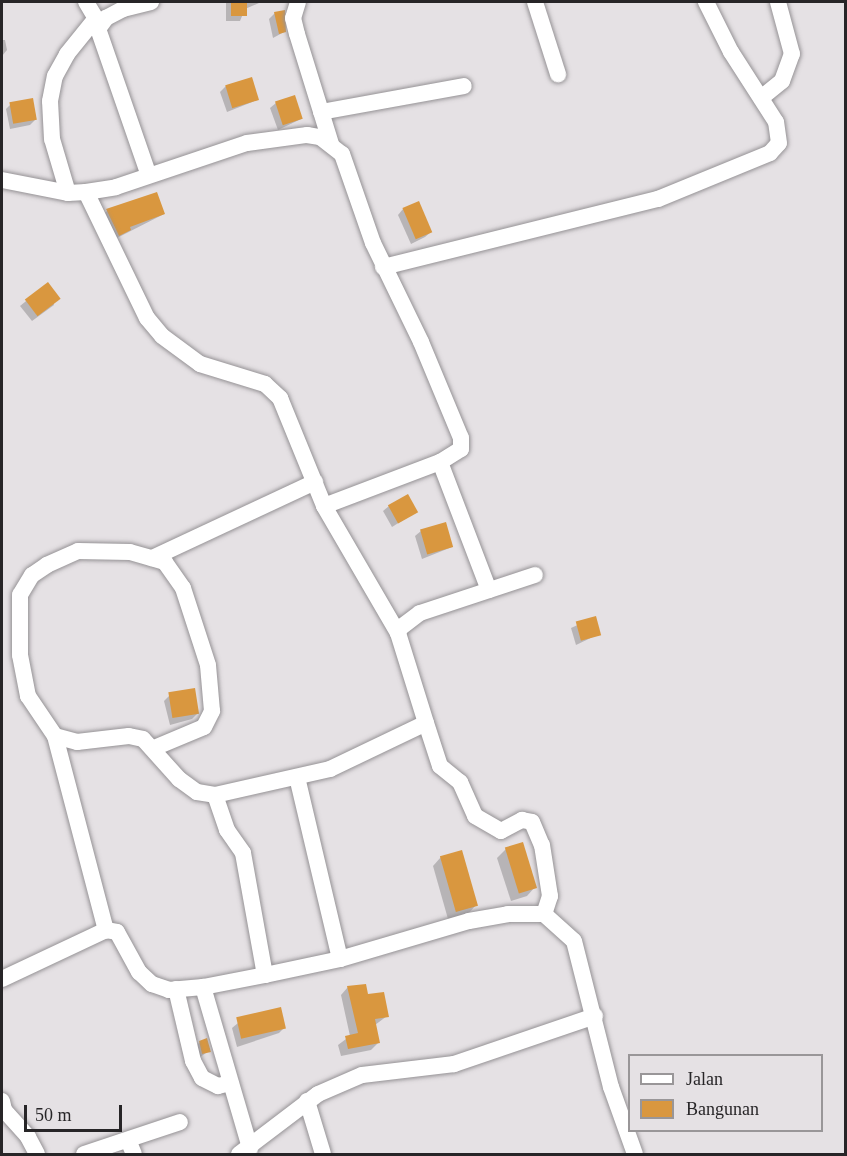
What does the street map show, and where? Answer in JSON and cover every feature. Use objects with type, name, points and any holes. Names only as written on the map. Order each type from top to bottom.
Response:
[{"type":"street","points":[[86,2],[97,21],[148,174]]},
{"type":"street","points":[[68,193],[51,139],[50,100],[55,76],[67,54],[97,21],[123,9],[151,2]]},
{"type":"street","points":[[298,2],[293,18],[331,144]]},
{"type":"street","points":[[535,2],[558,74]]},
{"type":"street","points":[[383,267],[658,199],[770,153],[779,143],[776,122],[706,2]]},
{"type":"street","points":[[761,98],[782,81],[792,54],[778,2]]},
{"type":"street","points":[[321,112],[464,86]]},
{"type":"street","points":[[2,180],[68,193],[86,192],[116,187],[148,174],[247,143],[307,135],[331,144],[347,160],[383,267],[421,342],[461,438],[461,449],[440,462],[324,506]]},
{"type":"street","points":[[86,192],[147,318],[172,345],[200,364],[272,388],[280,398],[324,506],[398,633],[440,766],[460,782],[475,816],[495,830],[508,829],[522,819],[532,822],[542,845],[550,896],[544,914]]},
{"type":"street","points":[[440,462],[489,590]]},
{"type":"street","points":[[152,558],[315,482]]},
{"type":"street","points":[[106,930],[55,736],[28,696],[21,654],[20,595],[32,575],[78,551],[130,552],[165,562],[172,571],[190,603],[207,665],[212,711],[204,727],[154,748]]},
{"type":"street","points":[[398,633],[420,613],[535,575]]},
{"type":"street","points":[[55,736],[96,742],[129,736],[143,739],[154,748],[179,779],[197,792],[215,795],[330,769],[426,723]]},
{"type":"street","points":[[297,777],[340,959]]},
{"type":"street","points":[[215,795],[227,830],[243,853],[265,975]]},
{"type":"street","points":[[2,979],[106,930],[117,932],[139,972],[152,984],[176,989],[203,987],[340,959],[469,921],[508,914],[544,914],[574,941],[595,1016],[611,1087],[635,1155]]},
{"type":"street","points":[[203,987],[231,1083],[244,1151],[306,1101],[362,1075],[454,1064],[595,1016]]},
{"type":"street","points":[[176,989],[193,1061],[202,1078],[218,1086],[231,1083]]},
{"type":"street","points":[[2,1101],[4,1110],[28,1137],[37,1155]]},
{"type":"street","points":[[306,1101],[323,1155]]},
{"type":"street","points":[[84,1155],[131,1148],[180,1122]]},
{"type":"building","points":[[231,2],[247,2],[247,16],[231,16]]},
{"type":"building","points":[[285,10],[286,32],[279,34],[274,12]]},
{"type":"building","points":[[252,77],[259,100],[232,108],[225,85]]},
{"type":"building","points":[[295,95],[303,119],[283,125],[275,101]]},
{"type":"building","points":[[33,98],[37,120],[13,124],[9,102]]},
{"type":"building","points":[[157,192],[165,214],[130,227],[131,230],[119,236],[106,209]]},
{"type":"building","points":[[419,201],[432,232],[416,239],[402,208]]},
{"type":"building","points":[[48,282],[61,299],[37,316],[25,299]]},
{"type":"building","points":[[408,494],[418,512],[398,524],[388,505]]},
{"type":"building","points":[[446,522],[453,547],[427,554],[420,529]]},
{"type":"building","points":[[596,616],[601,635],[581,641],[576,621]]},
{"type":"building","points":[[195,688],[199,714],[172,718],[168,692]]},
{"type":"building","points":[[523,842],[537,888],[519,893],[505,848]]},
{"type":"building","points":[[462,850],[478,906],[456,912],[440,856]]},
{"type":"building","points":[[366,984],[368,994],[384,992],[389,1017],[375,1019],[380,1043],[348,1049],[345,1036],[358,1033],[347,986]]},
{"type":"building","points":[[281,1007],[286,1028],[241,1039],[236,1017]]},
{"type":"building","points":[[207,1038],[211,1052],[202,1054],[199,1041]]}]
